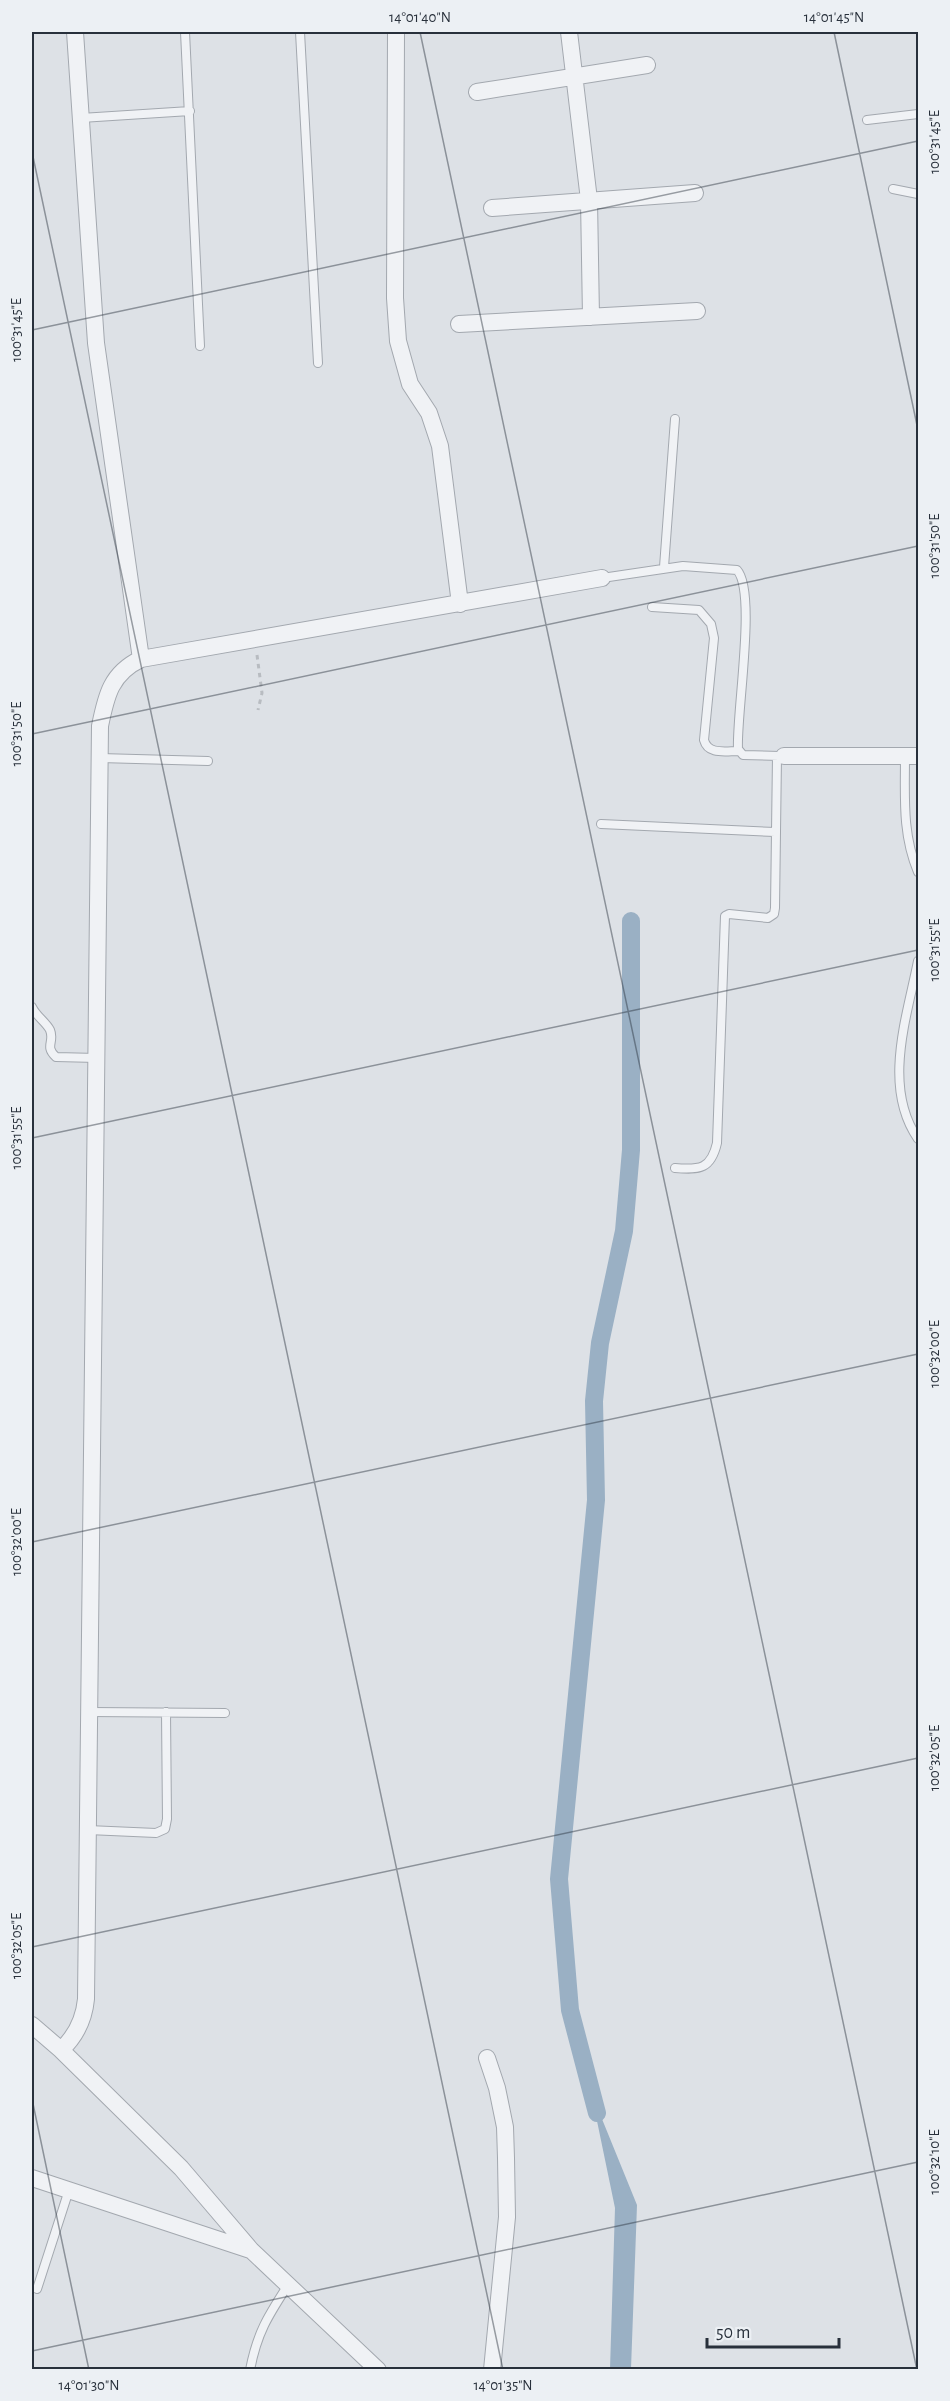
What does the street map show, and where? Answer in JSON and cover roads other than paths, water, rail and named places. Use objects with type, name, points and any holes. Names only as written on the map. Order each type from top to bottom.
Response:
[{"type":"street","points":[[75,32],[96,343],[141,659]]},
{"type":"street","points":[[396,32],[395,298],[398,342],[410,384],[429,413],[440,446],[460,604]]},
{"type":"street","points":[[569,32],[589,200],[591,317]]},
{"type":"street","points":[[477,92],[647,65]]},
{"type":"street","points":[[492,207],[695,192]]},
{"type":"street","points":[[459,324],[698,311]]},
{"type":"street","points":[[61,2050],[73,2039],[85,2012],[87,1999],[100,726],[106,694],[131,663],[141,659],[602,578]]},
{"type":"street","points":[[780,756],[912,756]]},
{"type":"street","points":[[32,2025],[61,2050],[181,2168],[251,2250],[378,2370]]},
{"type":"street","points":[[486,2058],[505,2127],[506,2158],[507,2217],[492,2370]]},
{"type":"street","points":[[32,2178],[251,2250]]},
{"type":"lane","points":[[185,32],[200,346]]},
{"type":"lane","points":[[300,32],[318,363]]},
{"type":"lane","points":[[81,118],[190,111]]},
{"type":"lane","points":[[867,120],[918,114]]},
{"type":"lane","points":[[893,189],[918,194]]},
{"type":"lane","points":[[664,567],[675,418]]},
{"type":"lane","points":[[602,578],[664,567],[737,570],[742,579],[745,609],[739,751]]},
{"type":"lane","points":[[652,607],[699,610],[711,624],[714,638],[704,740],[706,747],[712,751],[739,751],[743,755],[780,756],[775,832],[774,914],[768,918],[729,914],[724,921],[717,1143],[713,1158],[706,1164],[697,1167],[675,1168]]},
{"type":"lane","points":[[912,756],[906,829],[908,843],[918,872]]},
{"type":"lane","points":[[100,758],[208,761]]},
{"type":"lane","points":[[601,824],[775,832]]},
{"type":"lane","points":[[918,961],[900,1066],[903,1110],[918,1139]]},
{"type":"lane","points":[[32,1007],[50,1030],[49,1046],[53,1055],[97,1058]]},
{"type":"lane","points":[[89,1712],[225,1713]]},
{"type":"lane","points":[[88,1830],[156,1833],[165,1829],[167,1819],[166,1712]]},
{"type":"lane","points":[[37,2289],[69,2190]]},
{"type":"lane","points":[[250,2370],[258,2336],[264,2322],[288,2285]]},
{"type":"water","points":[[591,2092],[637,2205],[631,2369],[610,2369],[615,2208]]},
{"type":"waterway","points":[[597,2113],[570,2010],[559,1879],[596,1500],[594,1401],[600,1343],[624,1231],[631,1150],[631,921]]}]
